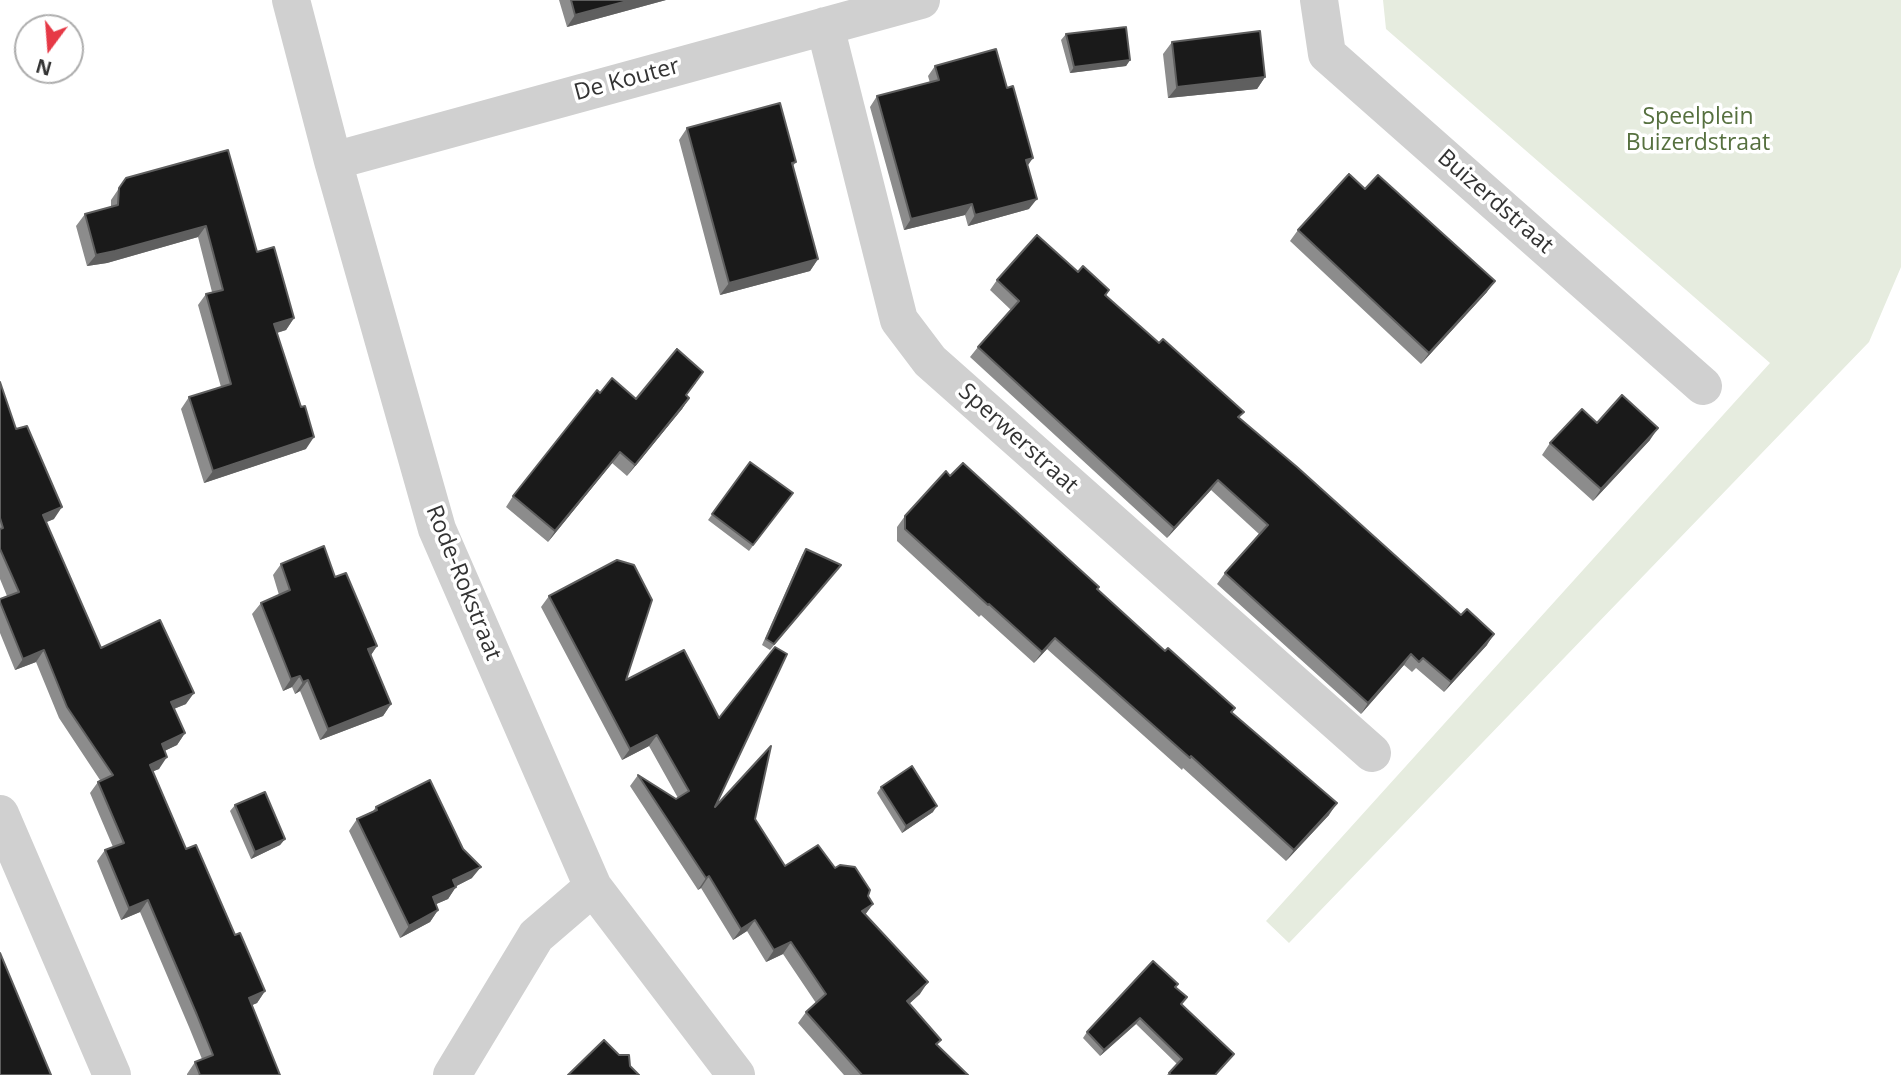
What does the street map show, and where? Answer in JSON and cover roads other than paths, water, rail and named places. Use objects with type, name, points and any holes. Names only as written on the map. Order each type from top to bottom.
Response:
[{"type":"street","name":"Rode-Rokstraat","points":[[291,0],[333,161],[438,529],[593,887],[736,1075]]},
{"type":"street","name":"De Kouter","points":[[333,161],[920,0]]},
{"type":"street","name":"Buizerdstraat","points":[[1319,0],[1327,54],[1703,386]]},
{"type":"street","name":"Sperwerstraat","points":[[825,26],[899,320],[930,361],[1372,753]]},
{"type":"street","points":[[0,814],[112,1075]]},
{"type":"street","points":[[452,1075],[536,936],[593,887]]},
{"type":"park label","name":"Speelplein Buizerdstraat","points":[[1698,130]]}]
